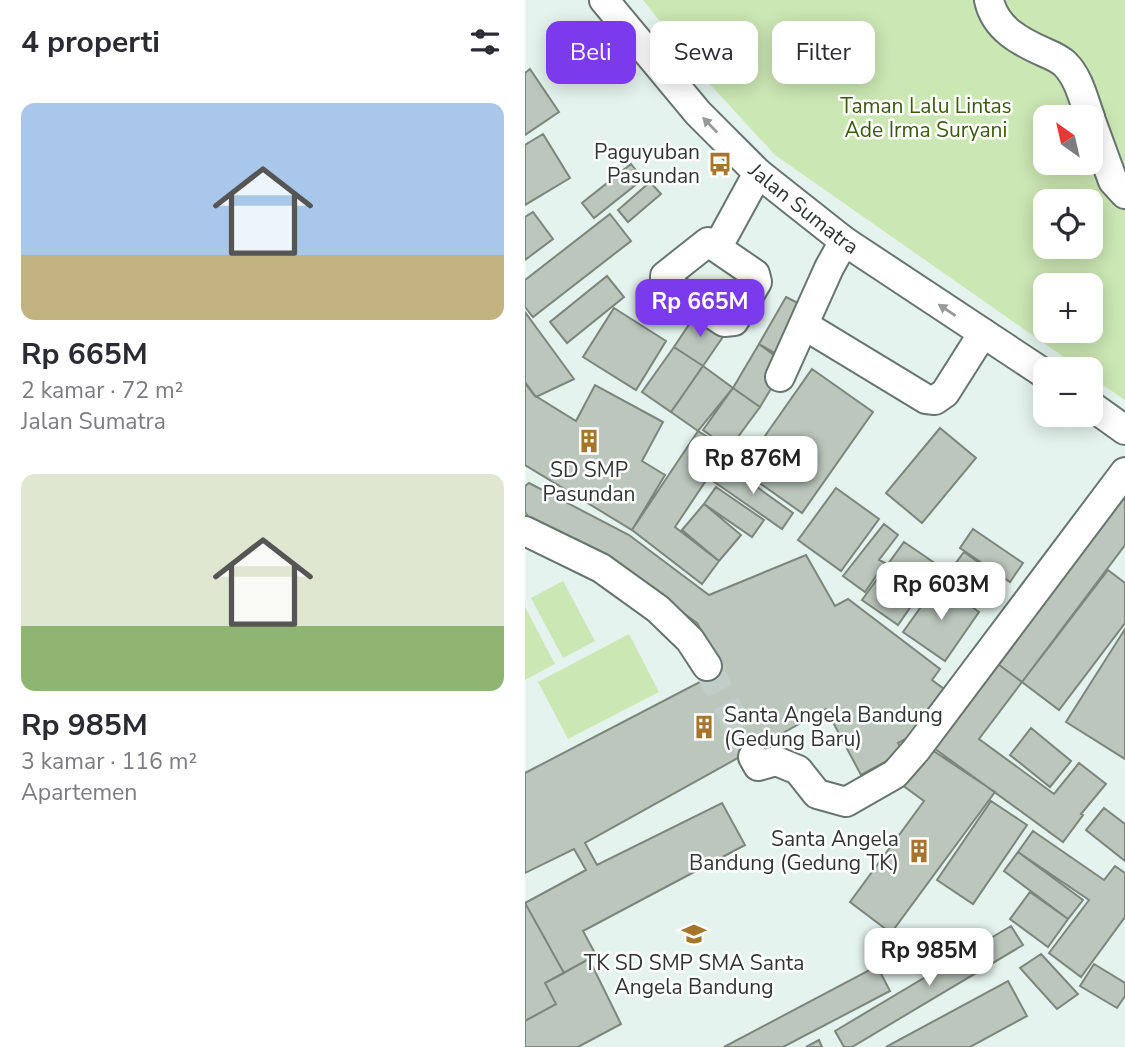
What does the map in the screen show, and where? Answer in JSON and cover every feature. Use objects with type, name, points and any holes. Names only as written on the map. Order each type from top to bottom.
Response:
[{"type":"street","name":"Jalan Sumatra","points":[[604,0],[698,113],[758,173],[844,241],[1033,366]]},
{"type":"street","points":[[989,0],[991,11],[1017,40],[1062,61],[1076,76],[1086,105]]},
{"type":"street","points":[[1103,154],[1113,181],[1125,194]]},
{"type":"street","points":[[717,248],[758,173]]},
{"type":"street","points":[[780,377],[844,241]]},
{"type":"street","points":[[804,325],[926,399],[935,400],[945,393],[983,333]]},
{"type":"street","points":[[1103,414],[1125,430]]},
{"type":"street","points":[[753,757],[758,766],[776,761],[798,770],[817,794],[846,803],[895,774],[916,750],[1123,474]]},
{"type":"street","points":[[526,532],[601,568],[658,609],[690,640],[707,666]]},
{"type":"green space","name":"Taman Lalu Lintas Ade Irma Suryani","points":[[643,0],[1125,0],[1125,400],[1103,385],[1103,357],[1064,357],[1044,343],[1103,343],[1103,273],[1033,273],[1033,335],[775,155],[710,84],[758,84],[758,21],[660,21]]},
{"type":"green space","points":[[563,581],[595,641],[563,658],[531,598]]},
{"type":"green space","points":[[525,607],[555,664],[525,680]]},
{"type":"green space","points":[[629,634],[659,692],[568,739],[538,682]]},
{"type":"building","points":[[530,69],[559,112],[525,135],[525,73]]},
{"type":"building","points":[[543,134],[570,178],[525,205],[525,145]]},
{"type":"building","points":[[631,164],[643,179],[594,218],[582,203]]},
{"type":"building","points":[[650,182],[661,194],[628,222],[618,210]]},
{"type":"building","points":[[533,212],[553,239],[525,260],[525,217]]},
{"type":"building","points":[[610,214],[631,241],[533,317],[525,307],[525,280]]},
{"type":"building","points":[[607,276],[624,297],[567,343],[550,322]]},
{"type":"building","points":[[786,297],[806,307],[780,356],[759,344]]},
{"type":"building","points":[[614,308],[666,341],[636,390],[583,357]]},
{"type":"building","points":[[698,311],[727,331],[703,366],[674,347]]},
{"type":"building","points":[[525,312],[574,379],[536,397],[525,382]]},
{"type":"building","points":[[759,344],[786,364],[760,407],[733,388]]},
{"type":"building","points":[[674,347],[703,366],[671,412],[642,392]]},
{"type":"building","points":[[703,366],[733,388],[698,431],[671,412]]},
{"type":"building","points":[[812,369],[873,412],[802,513],[741,470]]},
{"type":"building","name":"SD SMP Pasundan","points":[[525,383],[534,395],[576,421],[595,385],[663,422],[642,461],[665,475],[632,530],[525,465]]},
{"type":"building","points":[[733,388],[760,407],[729,449],[703,430]]},
{"type":"building","points":[[940,428],[976,458],[922,523],[886,493]]},
{"type":"building","points":[[698,431],[727,449],[675,527],[719,561],[702,584],[632,530]]},
{"type":"building","points":[[725,464],[793,513],[782,529],[713,481]]},
{"type":"building","name":"Santa Angela Bandung (Gedung Baru)","points":[[529,483],[629,535],[709,595],[806,555],[835,606],[848,599],[940,669],[932,680],[944,689],[917,723],[921,731],[898,743],[903,752],[861,775],[826,709],[585,843],[597,865],[722,803],[745,845],[583,931],[596,955],[564,973],[525,903],[586,870],[574,849],[525,873],[525,773],[723,670],[697,623],[611,562],[531,520],[525,512],[525,486]]},
{"type":"building","points":[[716,487],[764,520],[752,537],[704,504]]},
{"type":"building","points":[[836,488],[879,519],[841,571],[798,540]]},
{"type":"building","points":[[1125,495],[1125,545],[1022,682],[994,661]]},
{"type":"building","points":[[704,504],[741,535],[719,561],[682,530]]},
{"type":"building","points":[[884,524],[898,535],[879,560],[885,563],[865,592],[843,576]]},
{"type":"building","points":[[973,529],[1023,563],[1010,582],[960,548]]},
{"type":"building","points":[[904,542],[939,566],[898,625],[862,600]]},
{"type":"building","points":[[964,552],[996,575],[976,602],[944,579]]},
{"type":"building","points":[[1108,570],[1125,583],[1125,623],[1059,710],[1022,682]]},
{"type":"building","points":[[938,583],[979,612],[945,661],[903,632]]},
{"type":"building","points":[[1125,629],[1125,759],[1066,722]]},
{"type":"building","points":[[994,661],[1022,682],[979,739],[1054,794],[1079,763],[1106,784],[1081,814],[1083,815],[1063,842],[931,746]]},
{"type":"building","points":[[1031,728],[1071,761],[1050,787],[1010,755]]},
{"type":"building","name":"Santa Angela Bandung (Gedung TK)","points":[[926,746],[995,792],[891,933],[850,902],[924,801],[898,782]]},
{"type":"building","points":[[991,801],[1027,825],[973,904],[937,880]]},
{"type":"building","points":[[1104,808],[1125,824],[1125,861],[1086,830]]},
{"type":"building","points":[[1033,831],[1104,880],[1115,866],[1125,873],[1125,917],[1081,977],[1049,953],[1089,900],[1018,852]]},
{"type":"building","points":[[1018,852],[1083,900],[1068,919],[1004,871]]},
{"type":"building","points":[[1030,892],[1068,919],[1048,947],[1010,919]]},
{"type":"building","points":[[525,903],[564,973],[545,983],[556,1004],[525,1021]]},
{"type":"building","points":[[1011,926],[1023,945],[852,1047],[844,1047],[835,1031]]},
{"type":"building","points":[[1041,954],[1078,994],[1057,1009],[1020,968]]},
{"type":"building","points":[[589,959],[621,1024],[578,1047],[525,1047],[525,1021],[556,1004],[545,983]]},
{"type":"building","points":[[1094,964],[1125,983],[1125,996],[1117,1008],[1080,986]]},
{"type":"building","points":[[877,966],[890,991],[783,1047],[724,1047]]},
{"type":"building","points":[[1008,981],[1027,1016],[970,1047],[886,1047]]},
{"type":"building","points":[[819,1040],[822,1047],[806,1047]]},
{"type":"tunnel","points":[[707,666],[753,757]]},
{"type":"place","name":"Paguyuban Pasundan","points":[[720,164]]},
{"type":"place","name":"SD SMP Pasundan","points":[[589,441]]},
{"type":"place","name":"Santa Angela Bandung (Gedung Baru)","points":[[704,727]]},
{"type":"place","name":"Santa Angela Bandung (Gedung TK)","points":[[919,851]]},
{"type":"place","name":"TK SD SMP SMA Santa Angela Bandung","points":[[694,934]]}]
